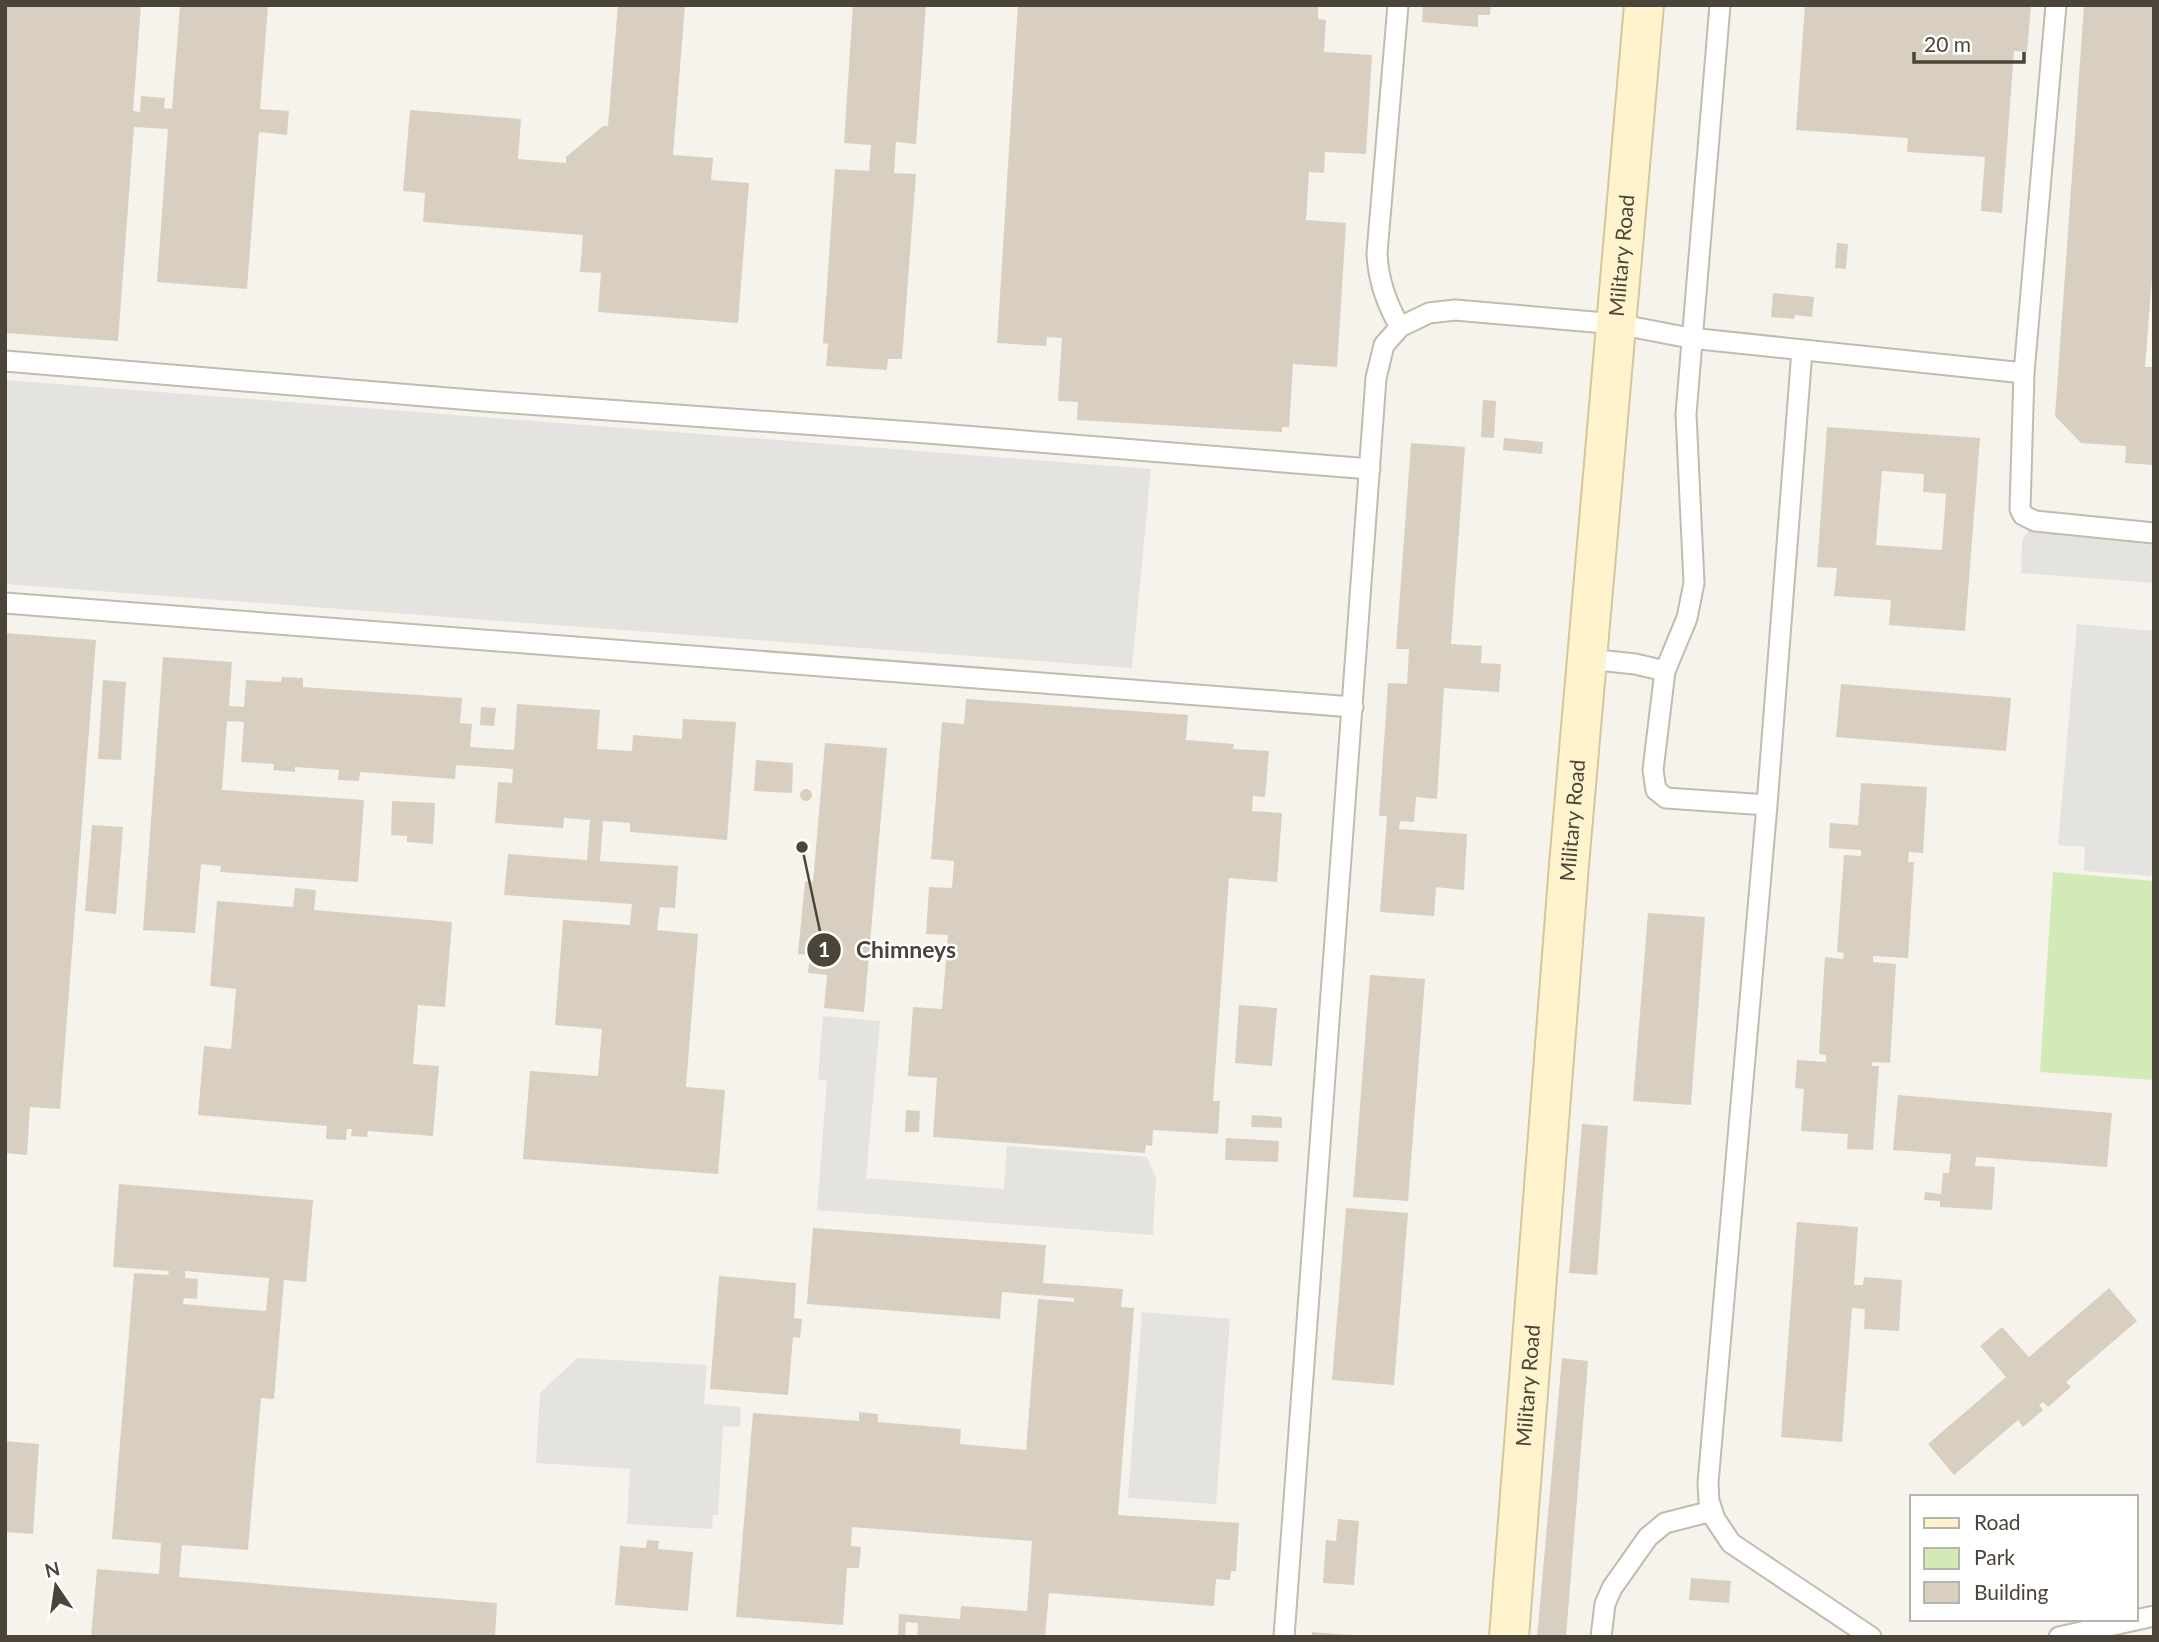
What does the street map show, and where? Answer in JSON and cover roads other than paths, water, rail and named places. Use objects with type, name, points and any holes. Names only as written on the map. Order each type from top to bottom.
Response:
[{"type":"street","name":"Military Road","points":[[1509,1637],[1569,865],[1644,5]]},
{"type":"lane","points":[[1398,5],[1377,253],[1382,288],[1400,327]]},
{"type":"lane","points":[[1720,5],[1690,338],[1685,438],[1694,583],[1687,618],[1665,671],[1653,770],[1656,790],[1667,798],[1767,805]]},
{"type":"lane","points":[[2056,5],[2024,373],[2018,497],[2020,509],[2023,515],[2035,522],[2154,533]]},
{"type":"lane","points":[[1284,1637],[1370,469],[1380,355],[1390,336],[1400,327],[1429,313],[1455,310],[1617,324],[1690,338],[2024,373]]},
{"type":"lane","points":[[1802,350],[1767,805],[1708,1471],[1712,1511],[1722,1532],[1737,1549],[1871,1637]]},
{"type":"lane","points":[[5,361],[1370,469]]},
{"type":"lane","points":[[5,603],[1353,707]]},
{"type":"lane","points":[[1588,659],[1635,664],[1665,671]]},
{"type":"lane","points":[[1601,1637],[1605,1604],[1612,1588],[1648,1537],[1665,1523],[1712,1511]]},
{"type":"lane","points":[[2059,1637],[2131,1621]]},
{"type":"place","name":"Chimneys","points":[[802,847]]}]
